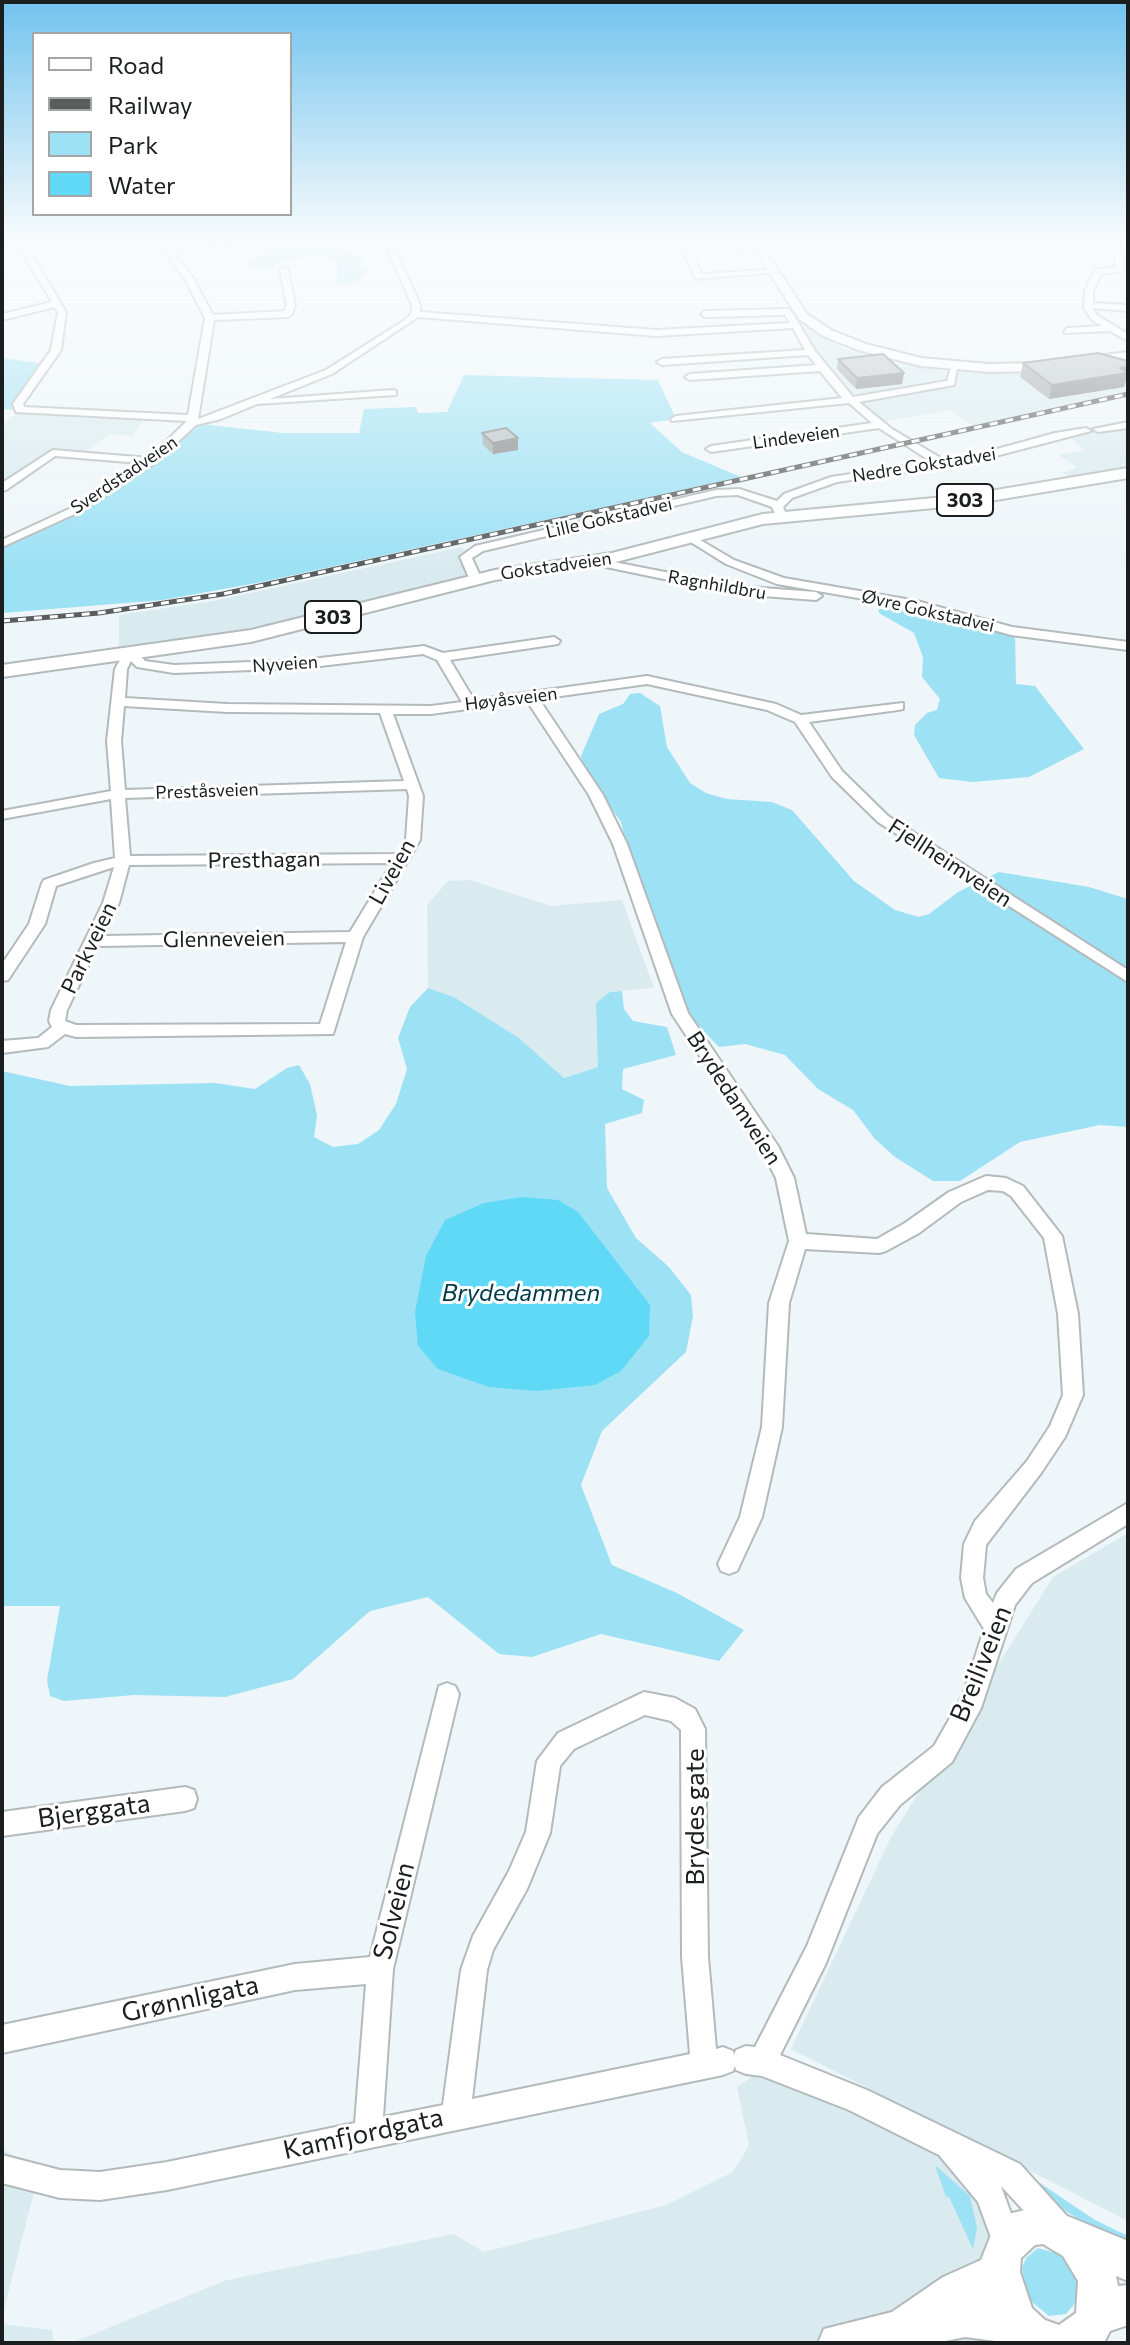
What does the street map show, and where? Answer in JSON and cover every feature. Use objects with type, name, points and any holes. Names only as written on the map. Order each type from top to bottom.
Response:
[{"type":"main road","points":[[875,351],[955,366],[1043,367],[1128,356]]},
{"type":"main road","name":"Gokstadveien","points":[[2,671],[266,633],[523,569],[603,560],[780,510],[966,500],[1123,473]]},
{"type":"main road","points":[[900,2328],[1003,2258],[1026,2227],[1043,2225],[1128,2261]]},
{"type":"main road","points":[[1067,2343],[1112,2311],[1090,2260],[1069,2236]]},
{"type":"main road","points":[[1003,2258],[1005,2297],[1018,2322],[1032,2335],[1054,2343]]},
{"type":"main road","points":[[838,2343],[965,2317],[1018,2322]]},
{"type":"street","points":[[53,351],[18,404],[20,410],[192,420],[204,351]]},
{"type":"street","name":"Sverdstadveien","points":[[2,544],[75,510],[151,461],[192,420],[217,417],[329,372],[360,351]]},
{"type":"street","points":[[662,362],[811,352],[821,368],[881,425],[943,464]]},
{"type":"street","points":[[676,419],[852,400],[951,383],[955,366]]},
{"type":"street","points":[[690,377],[821,368]]},
{"type":"street","name":"Sverdstadveien","points":[[242,405],[393,393]]},
{"type":"street","name":"Lindeveien","points":[[711,449],[881,425]]},
{"type":"street","name":"Nedre Gokstadvei","points":[[780,510],[797,491],[835,479],[1003,453],[1050,437],[1128,425]]},
{"type":"street","points":[[2,488],[53,453],[151,461]]},
{"type":"street","name":"Lille Gokstadvei","points":[[476,580],[466,557],[479,548],[727,492],[745,493],[780,510]]},
{"type":"street","name":"Øvre Gokstadvei","points":[[690,537],[730,562],[766,577],[917,605],[1011,631],[1128,646]]},
{"type":"street","name":"Ragnhildbru","points":[[603,560],[610,565],[760,594],[796,596],[834,592]]},
{"type":"street","name":"Nyveien","points":[[130,652],[141,664],[174,669],[303,664],[405,649],[430,651],[442,657],[554,641]]},
{"type":"street","name":"Parkveien","points":[[62,1028],[57,1021],[59,1010],[117,890],[123,861],[114,741],[121,669],[130,652]]},
{"type":"street","points":[[442,657],[469,703]]},
{"type":"street","name":"Høyåsveien","points":[[119,702],[227,708],[431,710],[647,680],[771,707],[800,719],[898,706]]},
{"type":"street","name":"Brydedamveien","points":[[531,697],[596,795],[620,844],[680,1014],[780,1167],[798,1241]]},
{"type":"street","name":"Liveien","points":[[62,1028],[76,1031],[327,1030],[355,937],[413,840],[417,812],[413,785],[386,711]]},
{"type":"street","name":"Fjellheimveien","points":[[800,719],[837,774],[883,819],[1128,977]]},
{"type":"street","name":"Preståsveien","points":[[2,815],[118,794],[413,785]]},
{"type":"street","name":"Presthagan","points":[[2,976],[37,924],[49,883],[123,861],[404,858]]},
{"type":"street","name":"Glenneveien","points":[[92,941],[355,937]]},
{"type":"street","points":[[2,1047],[42,1043],[62,1028]]},
{"type":"street","points":[[729,1564],[751,1517],[768,1456],[779,1303],[798,1241],[879,1246],[912,1228],[955,1197],[986,1183],[1006,1185],[1017,1191],[1053,1236],[1068,1314],[1073,1395],[1067,1414],[1050,1443],[983,1528],[975,1544],[972,1578],[976,1598],[995,1626]]},
{"type":"street","name":"Breiliveien","points":[[734,2062],[817,1954],[868,1826],[891,1796],[943,1754],[973,1700],[1005,1600],[1024,1576],[1128,1513]]},
{"type":"street","name":"Solveien","points":[[368,2132],[380,1969],[447,1694]]},
{"type":"street","name":"Brydes gate","points":[[456,2114],[474,1970],[482,1945],[538,1833],[549,1761],[566,1741],[644,1703],[675,1710],[687,1717],[693,1729],[695,1957],[734,2062]]},
{"type":"street","name":"Bjerggata","points":[[2,1824],[185,1799]]},
{"type":"street","name":"Grønnligata","points":[[2,2039],[295,1977],[380,1969]]},
{"type":"street","points":[[734,2062],[944,2141],[1010,2174],[1069,2236]]},
{"type":"street","name":"Kamfjordgata","points":[[2,2169],[60,2184],[100,2186],[167,2176],[456,2114],[734,2062]]},
{"type":"street","points":[[944,2141],[990,2193],[1003,2258]]},
{"type":"shaded area","points":[[815,351],[854,351],[891,362],[950,372],[1019,374],[1128,359],[1128,391],[974,426],[950,410],[879,422],[844,393]]},
{"type":"shaded area","points":[[20,410],[146,416],[133,436],[109,434],[81,456],[53,453],[2,488],[2,426]]},
{"type":"shaded area","points":[[1128,426],[1128,469],[1068,476],[1062,473],[1077,467],[1058,455],[1084,450],[1069,436]]},
{"type":"shaded area","points":[[462,547],[479,574],[292,624],[212,638],[119,647],[119,615],[213,601]]},
{"type":"shaded area","points":[[470,880],[551,906],[622,900],[654,988],[610,992],[598,1067],[564,1078],[519,1038],[454,997],[428,988],[427,905],[448,881]]},
{"type":"shaded area","points":[[1128,1533],[1128,2221],[791,2049],[891,1837],[1053,1577]]},
{"type":"shaded area","points":[[763,2069],[926,2147],[971,2179],[990,2231],[982,2254],[1002,2333],[1012,2343],[71,2343],[227,2280],[454,2234],[484,2252],[666,2205],[733,2172],[749,2145],[737,2087]]},
{"type":"shaded area","points":[[2,2149],[40,2169],[2,2317]]},
{"type":"shaded area","points":[[2,2324],[52,2330],[54,2343],[2,2343]]},
{"type":"green space","points":[[2,358],[46,364],[20,410],[2,409]]},
{"type":"green space","points":[[464,375],[658,380],[676,419],[650,423],[682,452],[741,477],[262,582],[163,600],[2,613],[2,544],[43,527],[151,461],[192,423],[283,433],[359,433],[364,409],[416,407],[418,413],[447,412]]},
{"type":"green space","points":[[887,598],[1015,635],[1016,684],[1035,686],[1084,749],[1029,777],[973,782],[939,778],[914,735],[915,725],[927,713],[937,710],[940,699],[922,677],[923,657],[914,633],[879,613],[878,606]]},
{"type":"green space","points":[[640,693],[660,706],[667,747],[690,783],[706,793],[727,799],[772,802],[792,810],[854,881],[895,910],[919,917],[929,914],[958,892],[999,872],[1089,887],[1128,899],[1128,1127],[1100,1125],[1020,1142],[960,1181],[933,1181],[895,1157],[875,1139],[853,1110],[818,1089],[785,1055],[745,1044],[719,1047],[688,1015],[630,859],[621,822],[584,769],[581,756],[599,714],[623,704],[630,694]]},
{"type":"green space","points":[[428,988],[454,997],[519,1038],[564,1078],[598,1067],[596,1003],[610,992],[622,991],[624,1009],[633,1021],[667,1027],[676,1055],[623,1069],[622,1089],[644,1100],[642,1113],[605,1124],[607,1188],[636,1238],[669,1267],[691,1295],[693,1316],[686,1352],[602,1431],[581,1485],[612,1565],[677,1593],[744,1630],[719,1661],[601,1634],[532,1657],[499,1654],[428,1597],[370,1611],[293,1679],[225,1697],[134,1695],[64,1701],[50,1696],[47,1680],[60,1606],[2,1606],[2,1071],[70,1086],[215,1083],[255,1089],[287,1068],[299,1065],[310,1084],[317,1115],[314,1137],[333,1147],[358,1144],[379,1130],[396,1104],[407,1069],[398,1038],[410,1007]]},
{"type":"green space","points":[[935,2165],[970,2196],[977,2228],[973,2249],[949,2197],[946,2197]]},
{"type":"green space","points":[[1028,2175],[1095,2220],[1128,2236],[1128,2250],[1048,2200]]},
{"type":"green space","points":[[1038,2248],[1059,2254],[1076,2275],[1076,2302],[1066,2314],[1049,2316],[1026,2297],[1022,2268],[1026,2258]]},
{"type":"water","name":"Brydedammen","points":[[522,1197],[558,1200],[578,1212],[650,1305],[649,1336],[621,1371],[595,1385],[537,1391],[489,1387],[438,1369],[418,1346],[415,1312],[426,1256],[445,1220],[484,1203]]},
{"type":"building","points":[[1098,353],[1128,361],[1128,366],[1120,368],[1127,373],[1052,385],[1023,363]]},
{"type":"building","points":[[883,354],[904,373],[857,378],[838,359]]},
{"type":"building","points":[[506,428],[518,438],[493,443],[482,433]]},
{"type":"railway","points":[[2,621],[99,613],[223,594],[1128,394]]}]
